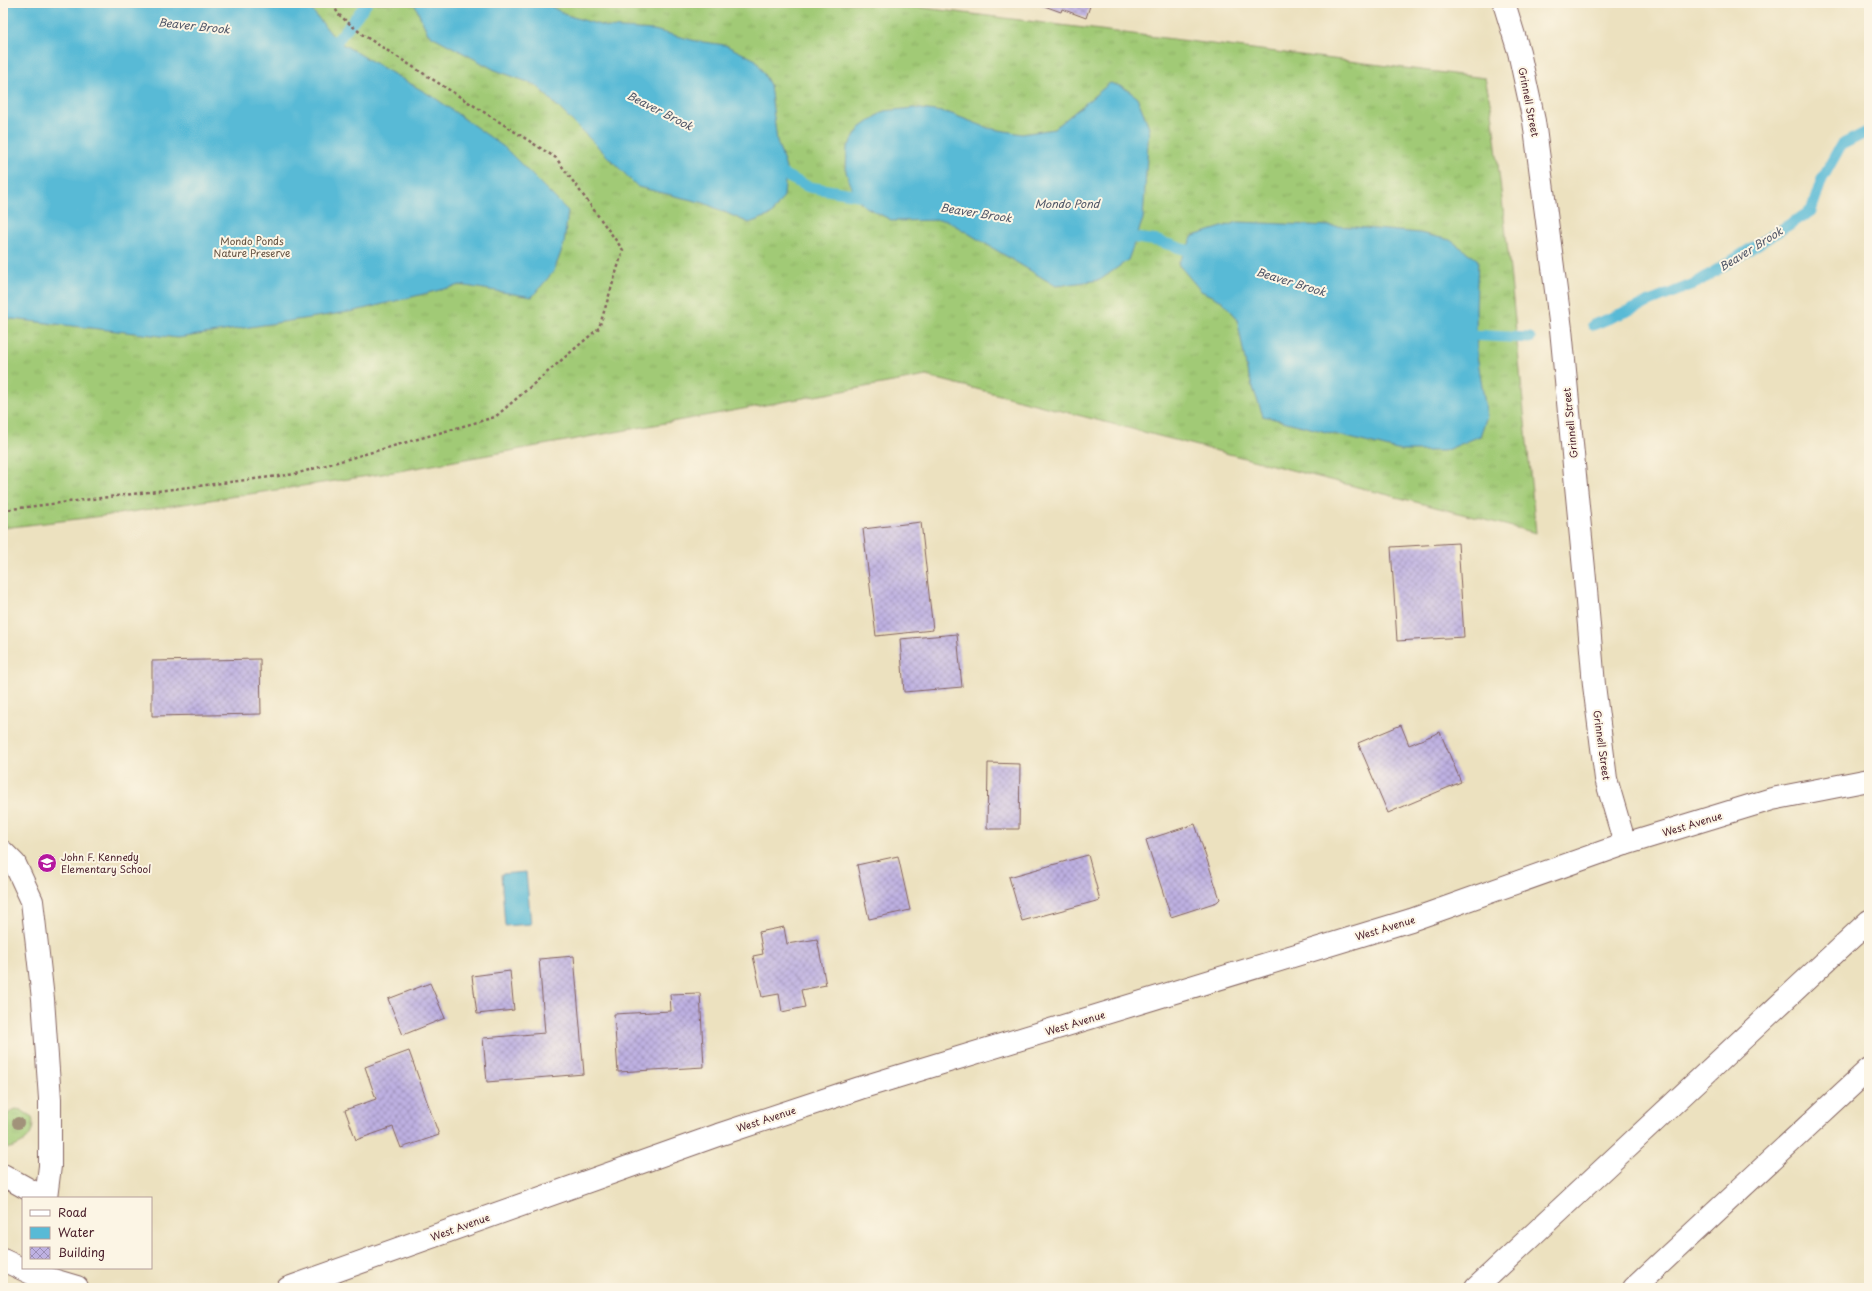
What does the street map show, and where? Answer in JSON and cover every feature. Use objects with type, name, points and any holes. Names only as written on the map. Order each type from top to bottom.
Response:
[{"type":"main road","name":"Grinnell Street","points":[[1504,3],[1519,52],[1534,122],[1561,329],[1586,582],[1594,685],[1606,779],[1625,844]]},
{"type":"main road","name":"West Avenue","points":[[288,1288],[726,1132],[860,1088],[1411,920],[1625,844],[1772,799],[1869,780]]},
{"type":"main road","points":[[3,852],[15,864],[22,876],[32,901],[44,999],[50,1099],[50,1166],[45,1197]]},
{"type":"main road","points":[[1476,1288],[1869,921]]},
{"type":"main road","points":[[1634,1288],[1869,1069]]},
{"type":"main road","points":[[3,1175],[43,1197]]},
{"type":"main road","points":[[3,1260],[22,1269]]},
{"type":"main road","points":[[22,1269],[33,1274],[75,1281]]},
{"type":"path","points":[[3,510],[295,474],[496,417],[599,328],[623,250],[556,158],[363,35],[338,14],[333,3]]},
{"type":"green space","name":"Mondo Ponds Nature Preserve","points":[[3,3],[884,3],[1485,78],[1492,111],[1510,270],[1536,533],[926,376],[388,473],[111,515],[3,528]]},
{"type":"green space","points":[[16,1109],[21,1110],[32,1117],[32,1130],[30,1136],[21,1144],[3,1149],[3,1131],[5,1120],[7,1115]]},
{"type":"water","points":[[3,3],[306,3],[337,41],[435,98],[504,147],[568,211],[564,244],[554,271],[532,297],[460,285],[355,311],[178,338],[3,318]]},
{"type":"water","points":[[414,3],[545,3],[566,15],[607,27],[654,30],[696,41],[725,45],[756,60],[770,85],[777,141],[786,168],[784,196],[771,215],[749,223],[704,203],[638,187],[536,85],[495,70],[428,34]]},
{"type":"water","name":"Mondo Pond","points":[[1110,83],[1123,87],[1137,97],[1149,127],[1143,219],[1128,260],[1100,280],[1056,286],[946,220],[893,221],[864,206],[855,196],[846,172],[847,148],[860,128],[884,111],[914,108],[949,113],[988,128],[1022,134],[1054,129]]},
{"type":"water","points":[[1238,222],[1354,227],[1420,233],[1450,240],[1478,260],[1476,308],[1477,355],[1487,416],[1480,436],[1444,451],[1401,451],[1263,416],[1247,371],[1237,318],[1222,301],[1201,291],[1178,264],[1193,236]]},
{"type":"water","points":[[526,872],[531,924],[505,926],[501,874]]},
{"type":"building","points":[[1036,3],[1091,3],[1086,18],[1062,9],[1061,12]]},
{"type":"building","points":[[921,522],[933,630],[876,636],[863,529]]},
{"type":"building","points":[[1458,543],[1464,637],[1397,641],[1391,547]]},
{"type":"building","points":[[957,634],[962,687],[904,692],[900,639]]},
{"type":"building","points":[[260,659],[261,714],[152,716],[152,661]]},
{"type":"building","points":[[1401,725],[1409,745],[1440,732],[1461,782],[1388,813],[1358,743]]},
{"type":"building","points":[[988,763],[1020,764],[1019,829],[987,829]]},
{"type":"building","points":[[1195,824],[1220,899],[1217,902],[1171,917],[1146,840]]},
{"type":"building","points":[[1088,855],[1100,900],[1022,921],[1009,877]]},
{"type":"building","points":[[898,856],[910,910],[869,919],[857,865]]},
{"type":"building","points":[[784,927],[787,944],[817,939],[826,985],[801,990],[805,1007],[782,1012],[779,994],[762,997],[753,956],[763,954],[759,932]]},
{"type":"building","points":[[574,956],[584,1074],[487,1082],[483,1038],[545,1033],[539,959]]},
{"type":"building","points":[[510,971],[514,1010],[477,1014],[472,976]]},
{"type":"building","points":[[430,983],[445,1018],[403,1035],[388,999]]},
{"type":"building","points":[[700,993],[704,1067],[618,1072],[614,1014],[671,1011],[670,994]]},
{"type":"building","points":[[409,1051],[439,1135],[401,1148],[393,1127],[356,1140],[345,1110],[376,1099],[365,1067]]},
{"type":"waterway","name":"Beaver Brook","points":[[322,40],[337,41],[367,3]]},
{"type":"waterway","name":"Beaver Brook","points":[[1593,325],[1696,283],[1811,211],[1822,179],[1841,145],[1869,131]]},
{"type":"waterway","name":"Beaver Brook","points":[[772,169],[809,187],[870,197]]},
{"type":"waterway","name":"Beaver Brook","points":[[1122,236],[1158,241],[1199,254]]},
{"type":"waterway","name":"Beaver Brook","points":[[1462,334],[1530,338]]},
{"type":"place","name":"John F. Kennedy Elementary School","points":[[47,863]]}]
